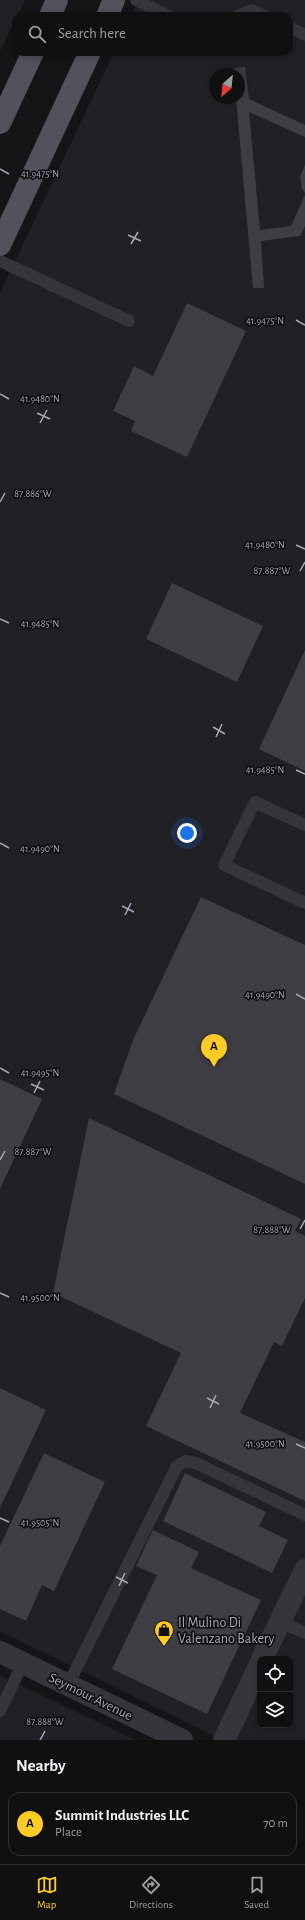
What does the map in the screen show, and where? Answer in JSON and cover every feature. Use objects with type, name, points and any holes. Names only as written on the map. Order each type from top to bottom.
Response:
[{"type":"main road","points":[[52,12],[57,0]]},
{"type":"main road","points":[[109,12],[114,0]]},
{"type":"main road","points":[[0,122],[31,56]]},
{"type":"main road","points":[[0,245],[88,56]]},
{"type":"street","points":[[263,1656],[305,1570]]},
{"type":"street","name":"Seymour Avenue","points":[[0,1652],[182,1740]]},
{"type":"street","points":[[224,1740],[257,1670]]},
{"type":"lane","points":[[136,0],[160,12]]},
{"type":"lane","points":[[293,29],[305,35]]},
{"type":"lane","points":[[0,261],[129,321]]},
{"type":"lane","points":[[305,825],[254,802],[224,865],[305,903]]},
{"type":"lane","points":[[68,1685],[176,1466],[186,1461],[196,1463],[305,1515]]},
{"type":"lane","points":[[280,1622],[305,1633]]},
{"type":"lane","points":[[0,1711],[23,1663]]},
{"type":"shaded area","points":[[0,0],[25,0],[19,12],[12,12],[12,27],[0,51]]},
{"type":"shaded area","points":[[138,0],[305,0],[305,1740],[222,1740],[0,1631],[0,293],[112,56],[293,56],[293,12],[133,12]]},
{"type":"shaded area","points":[[0,1675],[135,1740],[0,1740]]},
{"type":"building","points":[[245,67],[249,99],[305,125],[305,137],[249,112],[260,230],[291,226],[305,195],[305,226],[300,236],[261,241],[264,288],[253,288],[237,104],[245,104],[245,68],[233,68]]},
{"type":"building","points":[[305,165],[305,193],[302,189],[300,176]]},
{"type":"building","points":[[187,303],[246,331],[187,457],[131,431],[135,421],[113,411],[134,366],[153,376]]},
{"type":"building","points":[[172,583],[263,626],[237,682],[146,639]]},
{"type":"building","points":[[305,650],[305,771],[259,749]]},
{"type":"building","points":[[201,897],[305,945],[305,1184],[114,1094],[133,1040]]},
{"type":"building","points":[[0,1079],[42,1099],[0,1189]]},
{"type":"building","points":[[89,1118],[301,1219],[295,1231],[305,1236],[305,1298],[282,1346],[274,1342],[240,1413],[305,1442],[305,1501],[146,1426],[181,1353],[53,1293]]},
{"type":"building","points":[[0,1388],[46,1410],[0,1508]]},
{"type":"building","points":[[44,1453],[105,1482],[54,1591],[42,1585],[26,1621],[0,1609],[0,1546]]},
{"type":"building","points":[[185,1473],[266,1512],[259,1526],[288,1540],[272,1573],[163,1521]]},
{"type":"building","points":[[153,1530],[199,1552],[191,1568],[261,1600],[207,1714],[112,1669],[157,1575],[136,1566]]},
{"type":"place","name":"Summit Industries LLC","points":[[214,1067]]},
{"type":"place","name":"Il Mulino Di Valenzano Bakery","points":[[164,1647]]}]
